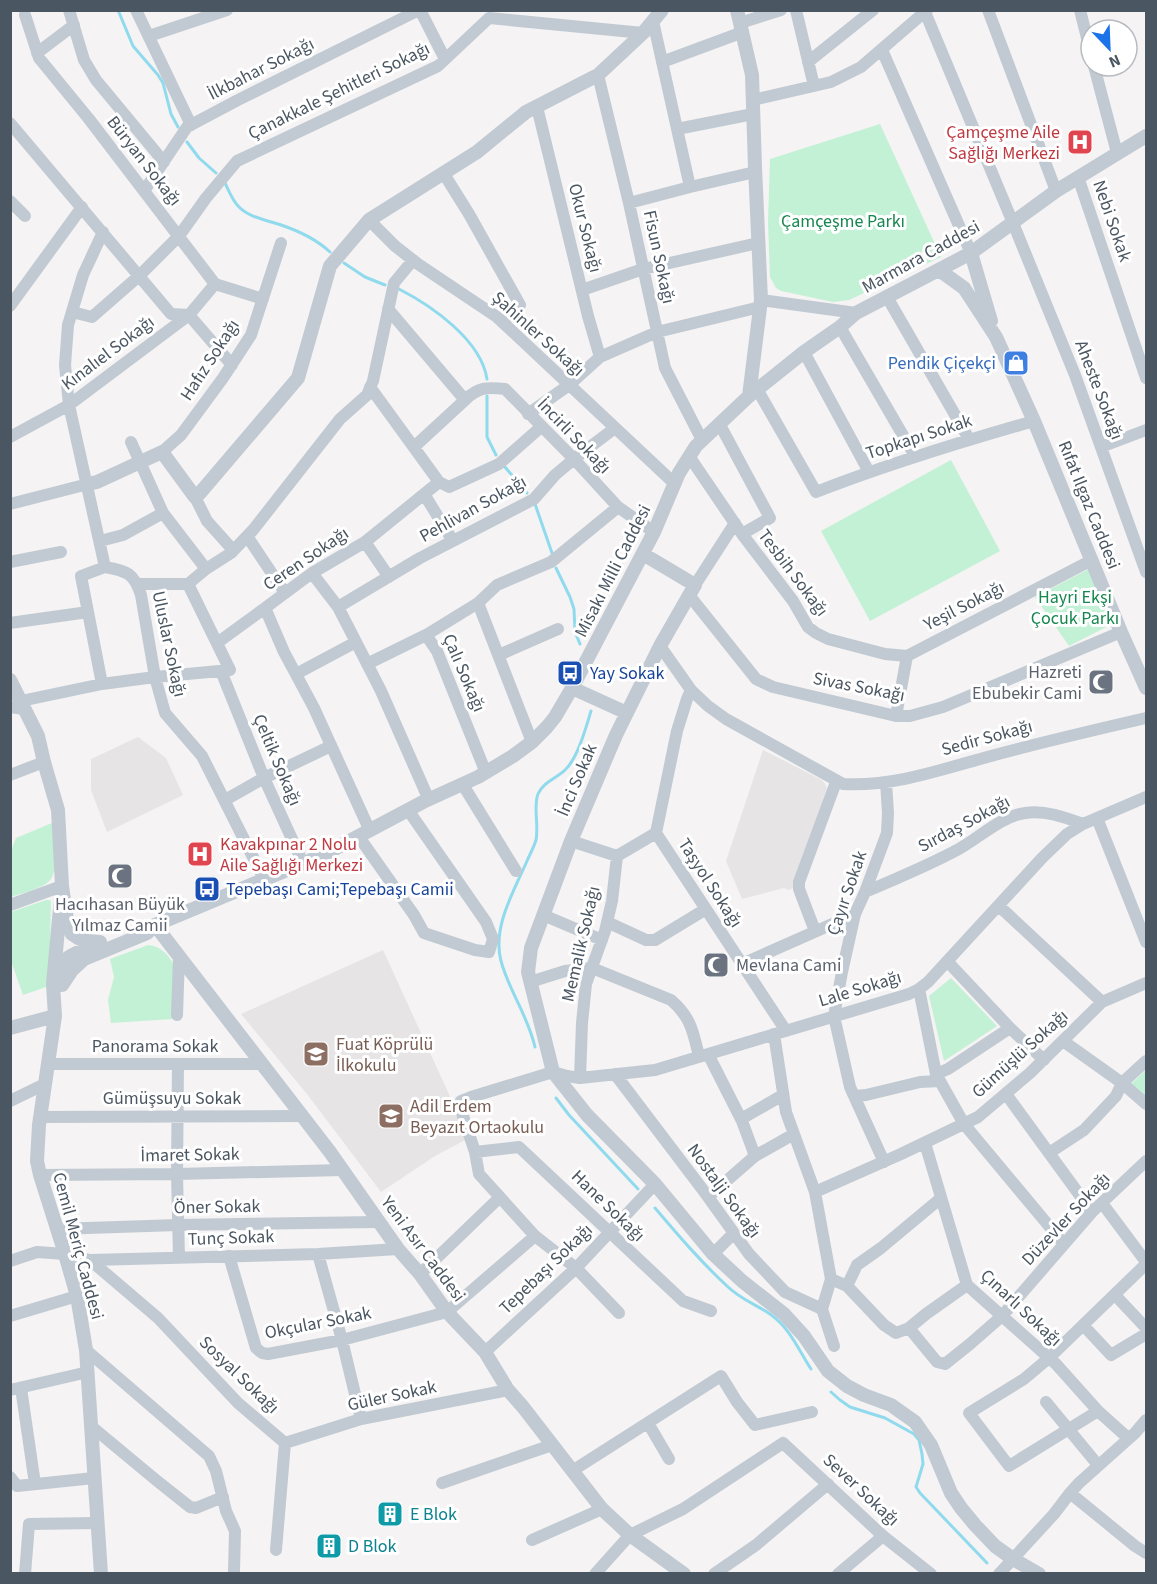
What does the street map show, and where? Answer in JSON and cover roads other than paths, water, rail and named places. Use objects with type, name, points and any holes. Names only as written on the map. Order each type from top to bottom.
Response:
[{"type":"street","points":[[69,10],[84,60],[96,80],[164,162]]},
{"type":"street","points":[[136,10],[191,125]]},
{"type":"street","points":[[149,36],[208,14],[227,10]]},
{"type":"street","points":[[388,10],[392,24]]},
{"type":"street","points":[[420,10],[445,59]]},
{"type":"street","name":"İlkbahar Sokağı","points":[[144,191],[187,127],[420,10]]},
{"type":"street","points":[[662,62],[740,22],[781,10]]},
{"type":"street","points":[[796,10],[814,86]]},
{"type":"street","points":[[808,62],[873,10]]},
{"type":"street","points":[[988,10],[1056,191]]},
{"type":"street","points":[[753,100],[831,81],[861,67],[926,11]]},
{"type":"street","name":"Aheste Sokağı","points":[[926,11],[1075,375],[1146,572]]},
{"type":"street","name":"Büryan Sokağı","points":[[25,15],[39,58],[89,119],[215,284]]},
{"type":"street","points":[[195,497],[200,494],[298,378],[330,266],[369,220],[477,153],[518,118],[598,75],[658,16]]},
{"type":"street","points":[[658,16],[662,62],[690,187]]},
{"type":"street","name":"Çanakkale Şehitleri Sokağı","points":[[72,312],[92,317],[139,276],[179,236],[206,198],[237,161],[438,66],[489,18],[643,33]]},
{"type":"street","points":[[740,22],[752,75],[761,303],[753,392]]},
{"type":"street","points":[[37,52],[74,25]]},
{"type":"street","points":[[882,50],[971,253]]},
{"type":"street","name":"Fisun Sokağı","points":[[598,75],[644,269],[664,368],[702,440]]},
{"type":"street","points":[[1097,78],[1117,153]]},
{"type":"street","name":"Okur Sokağı","points":[[537,107],[600,357]]},
{"type":"street","points":[[677,129],[753,114]]},
{"type":"street","points":[[10,123],[171,314],[189,315],[232,365]]},
{"type":"street","name":"Marmara Caddesi","points":[[753,392],[856,313],[971,253],[1056,191],[1146,138]]},
{"type":"street","points":[[629,203],[755,172]]},
{"type":"street","points":[[444,174],[520,304],[503,323]]},
{"type":"street","name":"Nebi Sokak","points":[[1078,177],[1146,378]]},
{"type":"street","points":[[10,201],[26,216]]},
{"type":"street","points":[[10,306],[82,207]]},
{"type":"street","name":"Şahinler Sokağı","points":[[369,220],[413,260],[497,317],[675,484]]},
{"type":"street","points":[[102,684],[81,576],[105,567],[69,405],[66,365],[68,325],[83,275],[103,232]]},
{"type":"street","name":"Hafız Sokağı","points":[[162,452],[181,435],[251,335],[281,243]]},
{"type":"street","points":[[582,290],[644,269],[758,243]]},
{"type":"street","name":"Rıfat Ilgaz Caddesi","points":[[971,253],[996,337],[1034,421],[1121,632],[1141,664],[1146,688]]},
{"type":"street","points":[[138,584],[188,584],[233,550],[247,536],[340,419],[367,395],[373,381],[394,283],[413,260]]},
{"type":"street","name":"Rıfat Ilgaz Caddesi","points":[[939,270],[964,288],[996,337]]},
{"type":"street","points":[[215,284],[263,299]]},
{"type":"street","name":"Kınalıel Sokağı","points":[[10,437],[69,405],[189,315],[215,284]]},
{"type":"street","points":[[887,297],[969,439]]},
{"type":"street","points":[[528,414],[569,385],[600,357],[657,332],[761,303],[856,313]]},
{"type":"street","points":[[388,309],[465,400]]},
{"type":"street","points":[[840,327],[915,456]]},
{"type":"street","points":[[804,352],[869,472]]},
{"type":"street","points":[[370,387],[439,482],[449,487],[499,464],[541,427]]},
{"type":"street","name":"İncirli Sokağı","points":[[414,447],[473,393],[486,387],[505,389],[618,507],[654,531]]},
{"type":"street","name":"Topkapı Sokak","points":[[753,392],[816,492],[915,456],[1034,421]]},
{"type":"street","name":"Misakı Milli Caddesi","points":[[62,985],[72,970],[84,959],[147,933],[155,925],[323,855],[408,810],[486,773],[532,742],[551,722],[572,688],[643,554],[689,456],[719,423],[753,392]]},
{"type":"street","points":[[719,423],[770,518],[738,529]]},
{"type":"street","name":"Pehlivan Sokağı","points":[[338,607],[453,541],[534,499],[555,475],[615,428]]},
{"type":"street","points":[[1101,447],[1146,430]]},
{"type":"street","points":[[131,442],[163,513],[206,569]]},
{"type":"street","points":[[10,504],[97,482],[162,452],[195,497],[207,521],[233,550]]},
{"type":"street","name":"Tesbih Sokağı","points":[[689,456],[738,529],[793,601],[808,627],[828,639],[885,654],[907,656]]},
{"type":"street","name":"Ceren Sokağı","points":[[408,810],[486,922],[493,939],[489,952],[475,950],[424,933],[365,834],[331,746],[284,652],[265,608],[312,573],[365,542],[439,482]]},
{"type":"street","points":[[424,494],[453,541]]},
{"type":"street","name":"Çalı Sokağı","points":[[486,773],[437,651],[426,635],[478,603],[496,585],[550,562],[618,507]]},
{"type":"street","points":[[100,541],[123,536],[163,513]]},
{"type":"street","name":"İnci Sokak","points":[[553,1072],[528,972],[529,957],[543,915],[594,786],[660,646],[692,590],[738,529]]},
{"type":"street","points":[[247,536],[285,593]]},
{"type":"street","points":[[365,542],[388,577]]},
{"type":"street","points":[[10,562],[61,552]]},
{"type":"street","name":"Sivas Sokağı","points":[[643,554],[692,590],[756,679],[773,687],[896,716],[910,716],[943,707],[1121,632]]},
{"type":"street","name":"Yeşil Sokağı","points":[[907,656],[1092,560]]},
{"type":"street","name":"Uluslar Sokağı","points":[[105,567],[123,570],[138,584],[155,676],[165,713],[202,756],[264,879]]},
{"type":"street","points":[[312,573],[338,607],[381,691],[429,800]]},
{"type":"street","name":"Çeltik Sokağı","points":[[188,584],[217,643],[264,778],[303,863]]},
{"type":"street","points":[[478,603],[532,742]]},
{"type":"street","points":[[217,643],[265,608]]},
{"type":"street","points":[[10,623],[88,612]]},
{"type":"street","points":[[499,655],[558,629]]},
{"type":"street","points":[[367,664],[426,635]]},
{"type":"street","points":[[296,674],[356,642]]},
{"type":"street","points":[[660,646],[691,690],[716,713],[836,782],[799,882],[799,889],[815,931]]},
{"type":"street","points":[[896,716],[907,656]]},
{"type":"street","points":[[19,706],[102,684],[155,676],[226,671]]},
{"type":"street","points":[[10,680],[19,706],[38,735],[58,810],[62,886],[68,926],[72,934],[82,940],[100,942]]},
{"type":"street","points":[[572,688],[627,712]]},
{"type":"street","name":"Taşyol Sokağı","points":[[691,690],[677,731],[656,833],[742,964],[780,1032]]},
{"type":"street","name":"Sedir Sokağı","points":[[836,782],[864,785],[921,775],[1065,736],[1146,718]]},
{"type":"street","points":[[225,800],[264,778],[331,746]]},
{"type":"street","points":[[10,775],[44,762]]},
{"type":"street","name":"Çayır Sokak","points":[[834,1016],[855,914],[887,833],[886,782]]},
{"type":"street","points":[[462,785],[516,871]]},
{"type":"street","name":"Lale Sokağı","points":[[553,1072],[580,1078],[655,1070],[909,994],[928,982],[1067,834],[1083,824],[1146,797]]},
{"type":"street","name":"Sırdaş Sokağı","points":[[865,892],[958,850],[1016,814],[1040,812],[1062,816],[1083,824]]},
{"type":"street","points":[[1097,818],[1146,942]]},
{"type":"street","points":[[571,841],[617,856],[656,833]]},
{"type":"street","name":"Memalik Sokağı","points":[[580,1078],[586,984],[607,922],[617,856]]},
{"type":"street","points":[[10,905],[62,886]]},
{"type":"street","name":"Cemil Meriç Caddesi","points":[[62,886],[53,984],[55,1016],[40,1117],[37,1154],[40,1175],[77,1296],[86,1350],[101,1574]]},
{"type":"street","points":[[999,906],[1102,1002]]},
{"type":"street","points":[[10,1028],[55,1016],[66,956],[66,909]]},
{"type":"street","points":[[607,922],[646,940],[655,940],[706,909]]},
{"type":"street","points":[[742,964],[855,914]]},
{"type":"street","points":[[543,915],[602,940]]},
{"type":"street","name":"Misakı Milli Caddesi","points":[[54,973],[66,956],[144,924],[155,925]]},
{"type":"street","name":"Yeni Asır Caddesi","points":[[155,925],[303,1116],[398,1249],[420,1274],[447,1312],[485,1352],[508,1390],[602,1509],[630,1535],[684,1574]]},
{"type":"street","points":[[58,929],[59,945],[66,956],[84,959]]},
{"type":"street","points":[[177,1015],[179,957]]},
{"type":"street","points":[[947,961],[1010,1028],[1044,1060]]},
{"type":"street","points":[[530,982],[565,971],[592,968],[671,1000],[687,1017],[704,1055],[741,1119],[755,1156]]},
{"type":"street","name":"Gümüşlü Sokağı","points":[[815,1192],[978,1117],[1044,1060],[1102,1002],[1146,983]]},
{"type":"street","points":[[919,989],[938,1078],[964,1124],[1064,1244]]},
{"type":"street","points":[[834,1016],[850,1087],[884,1162]]},
{"type":"street","points":[[854,1096],[938,1078],[1010,1028]]},
{"type":"street","points":[[780,1032],[786,1112],[815,1192],[831,1279],[822,1309],[834,1346]]},
{"type":"street","points":[[1063,1041],[1122,1083],[1146,1104]]},
{"type":"street","points":[[1049,1153],[1084,1130],[1116,1096],[1122,1083],[1146,1061]]},
{"type":"street","name":"Panorama Sokak","points":[[48,1064],[262,1064]]},
{"type":"street","points":[[178,1064],[178,1258]]},
{"type":"street","points":[[618,1313],[576,1268],[535,1236],[479,1174],[475,1152],[462,1113],[461,1101],[553,1072],[587,1115],[655,1184],[713,1254],[742,1281],[784,1314],[804,1336],[828,1371],[847,1386],[891,1405],[915,1422],[931,1445],[947,1484],[961,1508],[995,1546],[1039,1574]]},
{"type":"street","name":"Nostalji Sokağı","points":[[615,1074],[749,1254],[785,1292],[822,1309]]},
{"type":"street","points":[[10,1101],[45,1084]]},
{"type":"street","points":[[1006,1094],[1092,1212]]},
{"type":"street","points":[[741,1119],[783,1095]]},
{"type":"street","name":"Gümüşsuyu Sokak","points":[[40,1117],[303,1116]]},
{"type":"street","points":[[708,1197],[755,1156],[794,1134]]},
{"type":"street","name":"Çınarlı Sokağı","points":[[925,1143],[967,1285],[1049,1358],[1098,1411],[1128,1438]]},
{"type":"street","name":"Hane Sokağı","points":[[475,1152],[519,1147],[683,1301],[711,1311]]},
{"type":"street","name":"Düzevler Sokağı","points":[[909,1328],[937,1362],[945,1364],[1002,1316],[1092,1212],[1146,1161]]},
{"type":"street","name":"İmaret Sokak","points":[[40,1175],[342,1170]]},
{"type":"street","name":"Tepebaşı Sokağı","points":[[485,1352],[576,1268],[655,1184]]},
{"type":"street","points":[[420,1274],[500,1198]]},
{"type":"street","points":[[847,1286],[857,1265],[941,1198]]},
{"type":"street","points":[[1098,1411],[1009,1466],[969,1413],[1024,1379],[1049,1358],[1146,1263],[1102,1203]]},
{"type":"street","name":"Öner Sokak","points":[[57,1229],[378,1222]]},
{"type":"street","points":[[713,1254],[734,1233]]},
{"type":"street","points":[[447,1312],[535,1236]]},
{"type":"street","name":"Tunç Sokak","points":[[10,1261],[37,1252],[65,1254],[90,1260],[318,1254],[398,1249]]},
{"type":"street","points":[[318,1254],[361,1419]]},
{"type":"street","name":"Okçular Sokak","points":[[229,1256],[259,1352],[268,1354],[342,1340],[447,1312]]},
{"type":"street","name":"Sosyal Sokağı","points":[[90,1260],[158,1318],[238,1403],[285,1443]]},
{"type":"street","points":[[831,1279],[847,1286],[884,1325],[896,1333],[909,1328],[967,1285]]},
{"type":"street","points":[[1115,1294],[1146,1328]]},
{"type":"street","points":[[10,1316],[77,1296]]},
{"type":"street","points":[[1083,1325],[1111,1355],[1146,1334]]},
{"type":"street","points":[[86,1350],[209,1455],[216,1471],[226,1511],[235,1531],[234,1571]]},
{"type":"street","points":[[35,1484],[16,1389],[88,1372]]},
{"type":"street","points":[[572,1470],[721,1377],[755,1425],[812,1412]]},
{"type":"street","name":"Güler Sokak","points":[[285,1443],[361,1419],[508,1390]]},
{"type":"street","points":[[1046,1402],[1098,1465]]},
{"type":"street","points":[[999,1574],[1054,1514],[1070,1493],[1146,1420]]},
{"type":"street","points":[[648,1423],[669,1459]]},
{"type":"street","points":[[91,1426],[190,1507],[196,1508],[223,1497]]},
{"type":"street","points":[[276,1550],[285,1443]]},
{"type":"street","name":"Sever Sokağı","points":[[630,1535],[683,1509],[783,1443],[883,1536],[931,1574]]},
{"type":"street","points":[[442,1483],[552,1445]]},
{"type":"street","points":[[10,1477],[17,1486],[94,1478]]},
{"type":"street","points":[[714,1574],[756,1545],[828,1484]]},
{"type":"street","points":[[1070,1493],[1146,1553]]},
{"type":"street","points":[[532,1540],[602,1509]]},
{"type":"street","points":[[25,1574],[29,1524],[96,1523]]},
{"type":"street","points":[[595,1574],[630,1535]]},
{"type":"street","points":[[838,1574],[883,1536]]},
{"type":"street","points":[[1135,1546],[1146,1538]]},
{"type":"waterway","points":[[118,10],[133,46],[163,83],[171,114],[178,127]]},
{"type":"waterway","points":[[187,142],[199,158],[216,173]]},
{"type":"waterway","points":[[225,183],[234,201],[243,211],[301,233],[330,252]]},
{"type":"waterway","points":[[344,263],[365,277],[385,285]]},
{"type":"waterway","points":[[399,289],[440,315],[465,338],[483,365],[487,379]]},
{"type":"waterway","points":[[487,396],[487,437],[496,455]]},
{"type":"waterway","points":[[505,467],[527,493]]},
{"type":"waterway","points":[[535,504],[552,553]]},
{"type":"waterway","points":[[556,568],[574,609],[575,632],[580,644]]},
{"type":"waterway","points":[[535,1047],[528,1025],[504,972],[499,935],[506,909],[536,840],[538,794],[543,786],[570,765],[581,742],[591,711]]},
{"type":"waterway","points":[[556,1098],[638,1189]]},
{"type":"waterway","points":[[655,1208],[732,1291],[770,1314],[783,1326],[811,1369]]},
{"type":"waterway","points":[[831,1392],[850,1407],[885,1418],[914,1434],[919,1440],[923,1464],[916,1487],[987,1563]]},
{"type":"place","name":"Çamçeşme Aile Sağlığı Merkezi","points":[[1080,142]]},
{"type":"place","name":"Pendik Çiçekçi","points":[[1016,363]]},
{"type":"place","name":"Yay Sokak","points":[[570,673]]},
{"type":"place","name":"Hazreti Ebubekir Cami","points":[[1101,682]]},
{"type":"place","name":"Kavakpınar 2 Nolu Aile Sağlığı Merkezi","points":[[200,854]]},
{"type":"place","name":"Hacıhasan Büyük Yılmaz Camii","points":[[120,876]]},
{"type":"place","name":"Tepebaşı Cami;Tepebaşı Camii","points":[[207,889]]},
{"type":"place","name":"Mevlana Cami","points":[[716,965]]},
{"type":"place","name":"Fuat Köprülü İlkokulu","points":[[316,1054]]},
{"type":"place","name":"Adil Erdem Beyazıt Ortaokulu","points":[[391,1116]]},
{"type":"place","name":"E Blok","points":[[390,1514]]},
{"type":"place","name":"D Blok","points":[[329,1546]]},
{"type":"park label","name":"Çamçeşme Parkı","points":[[843,221]]},
{"type":"park label","name":"Hayri Ekşi Çocuk Parkı","points":[[1075,607]]}]
